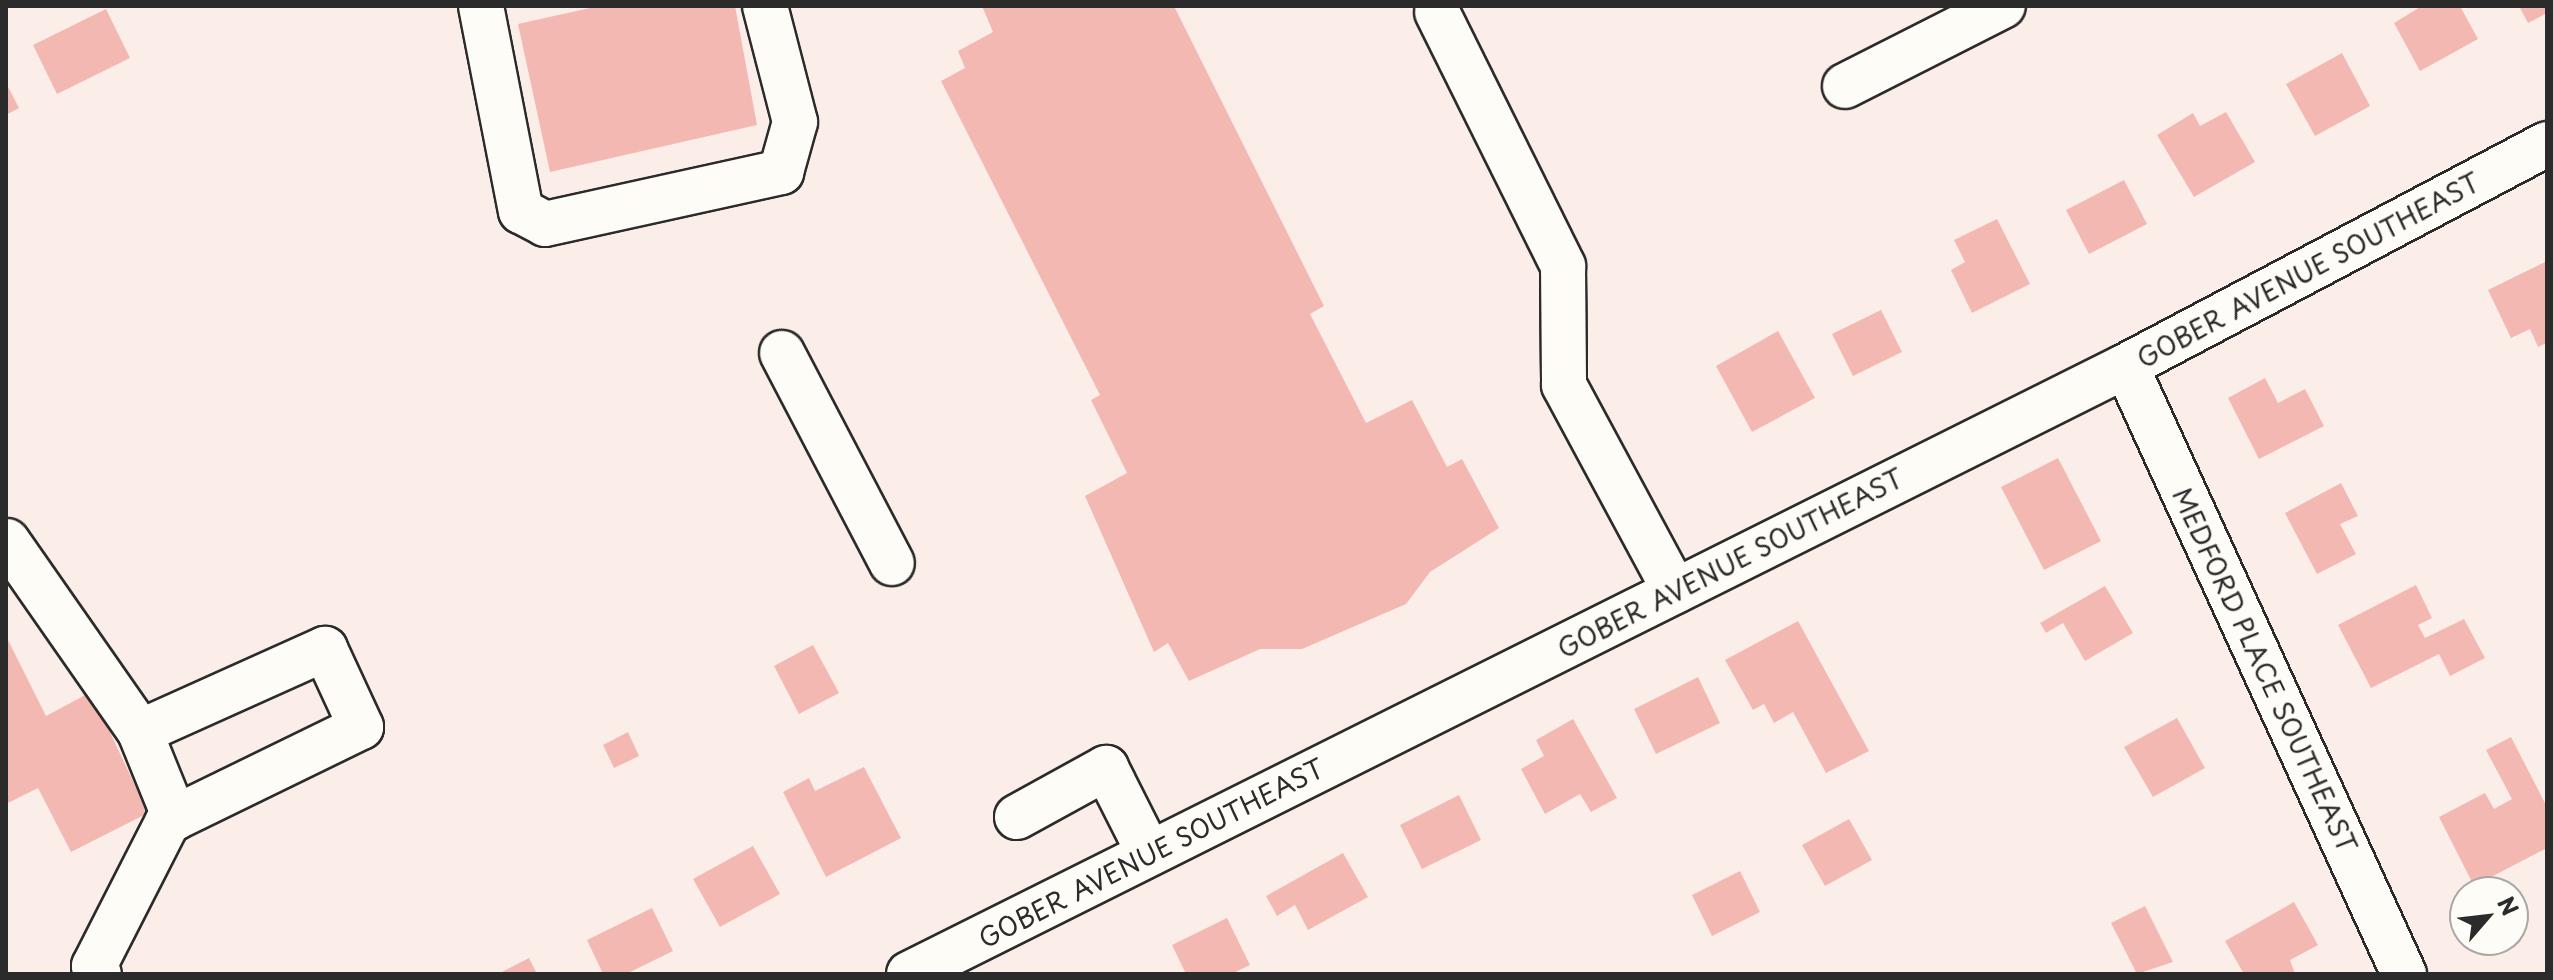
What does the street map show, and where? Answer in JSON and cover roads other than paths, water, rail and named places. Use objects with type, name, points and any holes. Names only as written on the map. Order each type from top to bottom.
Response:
[{"type":"street","points":[[481,6],[521,211],[545,224],[781,172],[795,122],[765,6]]},
{"type":"street","points":[[1845,86],[2003,6]]},
{"type":"street","points":[[1437,12],[1563,266],[1564,385],[1675,591]]},
{"type":"street","name":"GOBER AVENUE SOUTHEAST","points":[[909,974],[2126,366],[2547,144]]},
{"type":"street","points":[[782,353],[892,563]]},
{"type":"street","name":"MEDFORD PLACE SOUTHEAST","points":[[2126,366],[2404,974]]},
{"type":"street","points":[[6,538],[140,732],[175,818]]},
{"type":"street","points":[[99,974],[94,966],[175,818],[361,727],[325,649],[140,732]]},
{"type":"street","points":[[1017,817],[1106,768],[1149,853]]}]
